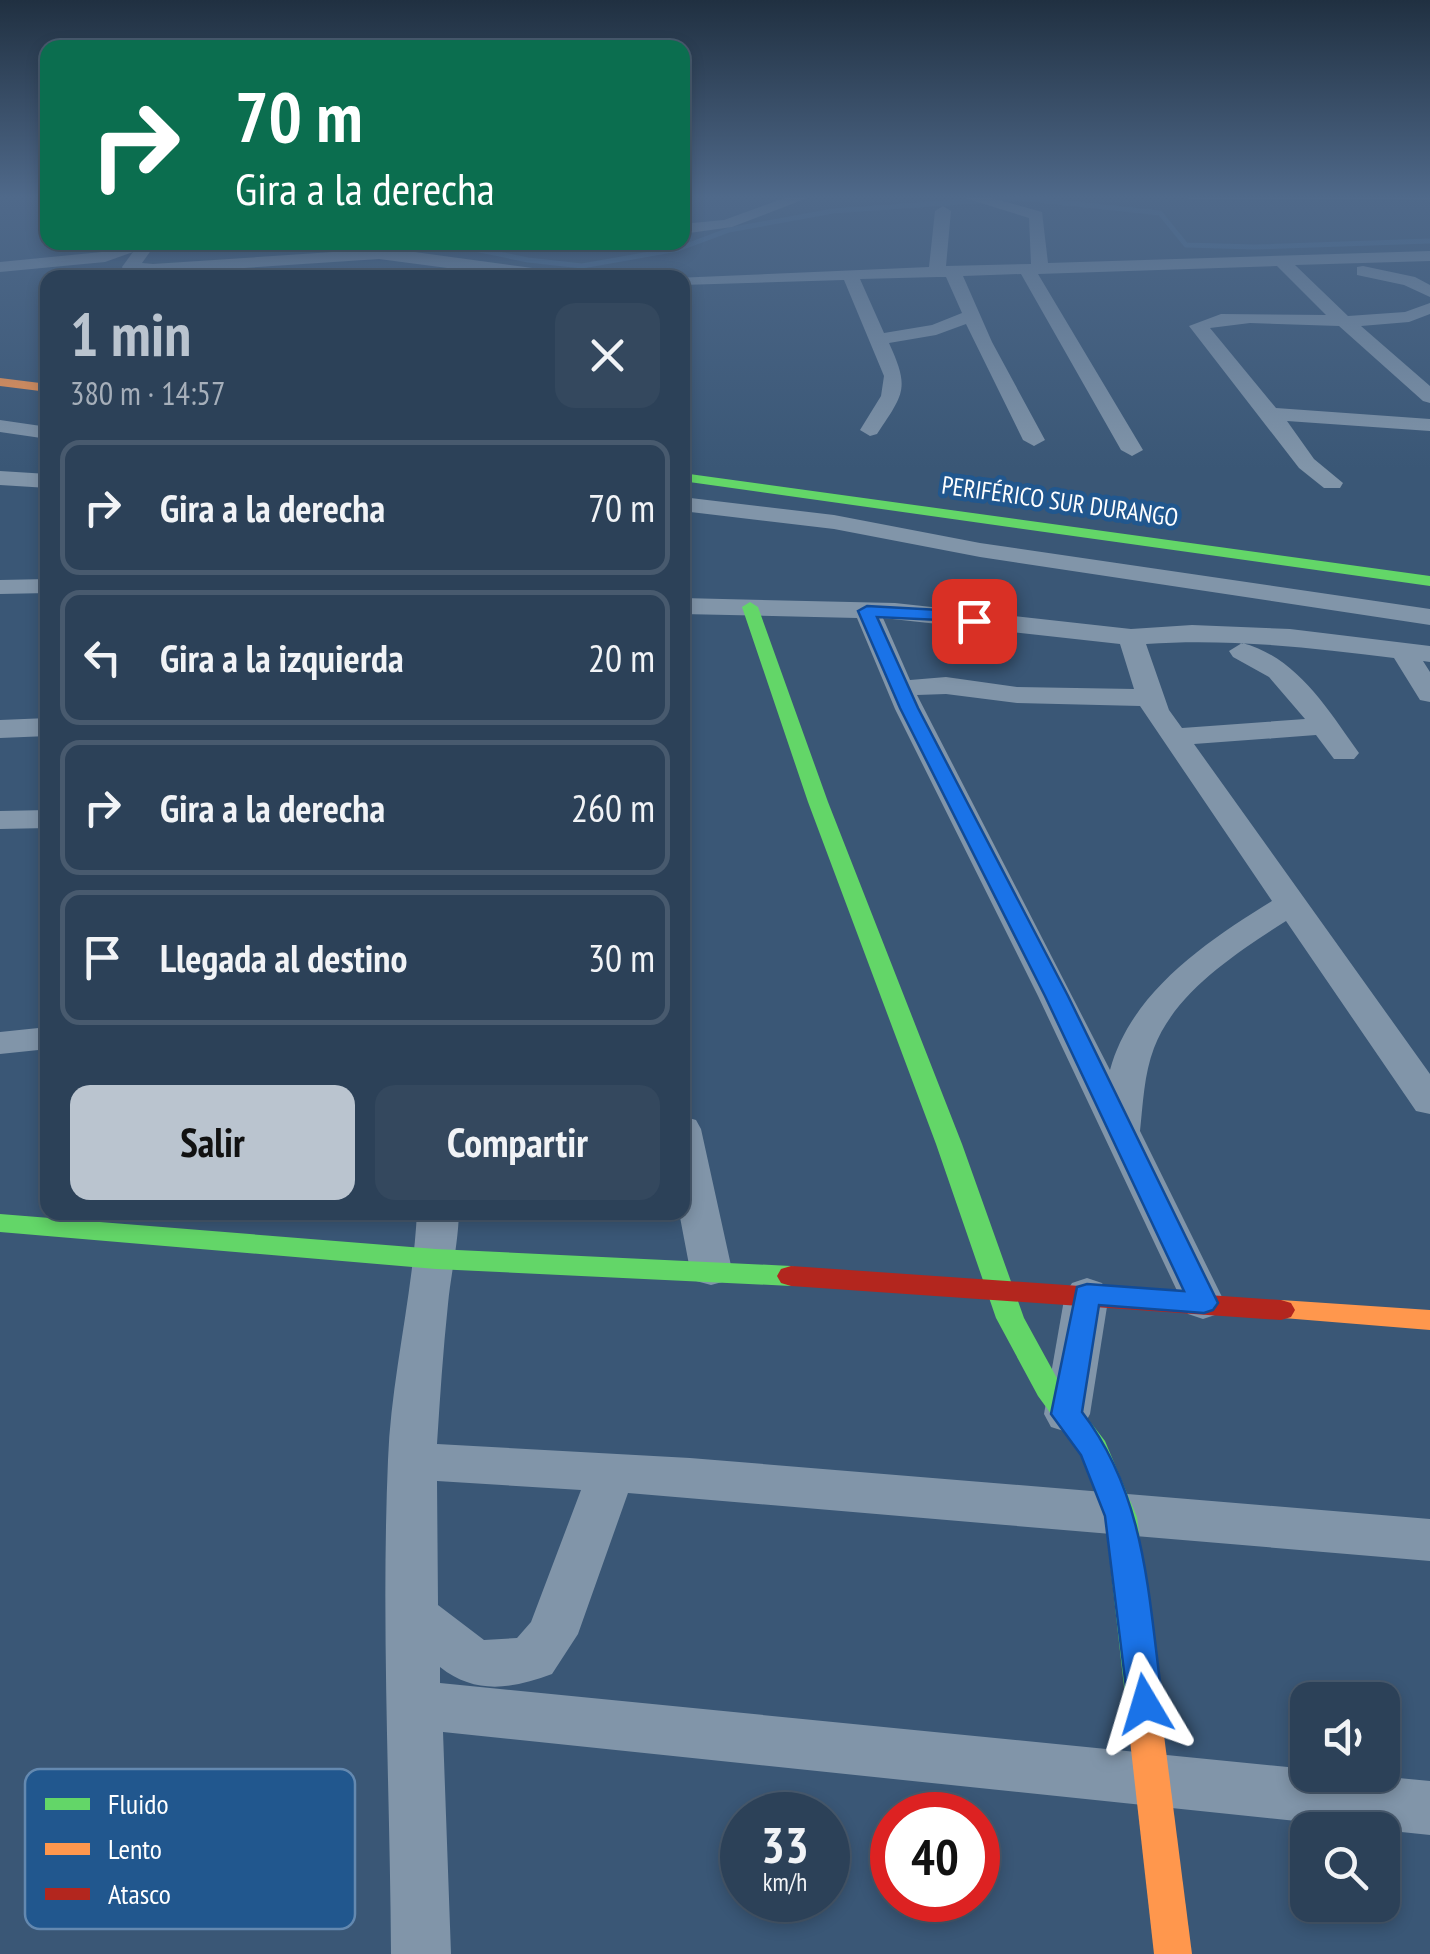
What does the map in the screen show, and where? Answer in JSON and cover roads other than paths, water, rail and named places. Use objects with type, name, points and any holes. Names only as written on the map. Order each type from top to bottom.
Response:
[{"type":"main road","points":[[0,382],[40,387]]},
{"type":"main road","name":"PERIFÉRICO SUR DURANGO","points":[[690,478],[1430,581]]},
{"type":"main road","points":[[750,607],[818,802],[1003,1289],[1010,1318],[1028,1355],[1094,1450],[1121,1516],[1173,1954]]},
{"type":"main road","points":[[0,1223],[47,1220],[437,1236],[711,1270],[1430,1320]]},
{"type":"street","points":[[855,286],[888,356],[894,388],[870,430]]},
{"type":"street","points":[[953,286],[1034,440]]},
{"type":"street","points":[[1043,286],[1132,450]]},
{"type":"street","points":[[1312,286],[1338,318],[1368,339],[1430,398]]},
{"type":"street","points":[[1332,482],[1315,474],[1297,456],[1272,414],[1198,326],[1220,320],[1394,319],[1422,314],[1430,308]]},
{"type":"street","points":[[879,339],[936,330],[971,316]]},
{"type":"street","points":[[1272,414],[1430,425]]},
{"type":"street","points":[[0,426],[40,432]]},
{"type":"street","points":[[0,478],[40,480]]},
{"type":"street","points":[[690,505],[834,522],[1064,563],[1430,617]]},
{"type":"street","points":[[0,587],[40,586]]},
{"type":"street","points":[[690,606],[940,615],[1216,658],[1242,643],[1416,652],[1430,694]]},
{"type":"street","points":[[867,611],[901,690],[1204,1303]]},
{"type":"street","points":[[1133,643],[1150,699],[1430,1102]]},
{"type":"street","points":[[1242,643],[1278,671],[1344,753]]},
{"type":"street","points":[[901,690],[946,683],[1016,695],[1094,694],[1150,699]]},
{"type":"street","points":[[1176,737],[1324,726]]},
{"type":"street","points":[[0,729],[40,727]]},
{"type":"street","points":[[0,820],[40,818]]},
{"type":"street","points":[[1121,1132],[1124,1095],[1136,1043],[1206,961],[1290,904]]},
{"type":"street","points":[[0,1043],[40,1039]]},
{"type":"street","points":[[690,1168],[711,1270]]},
{"type":"street","points":[[420,1954],[412,1461],[423,1318],[437,1236]]},
{"type":"street","points":[[1066,1414],[1087,1294]]},
{"type":"street","points":[[412,1461],[611,1473],[1430,1540]]},
{"type":"street","points":[[414,1616],[474,1662],[506,1664],[532,1658],[552,1634],[611,1473]]},
{"type":"street","points":[[417,1705],[1430,1808]]}]
